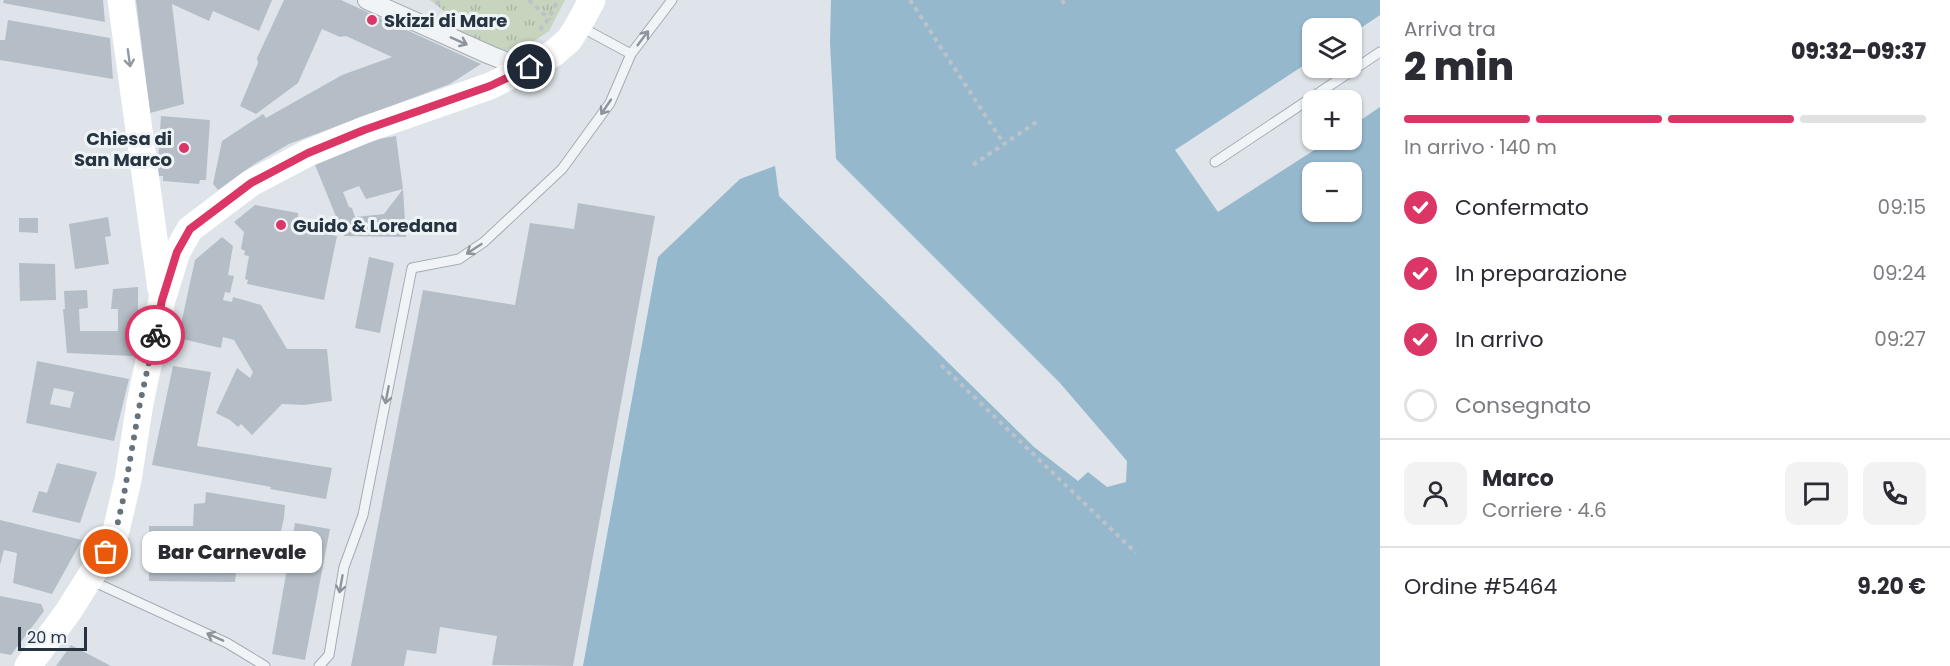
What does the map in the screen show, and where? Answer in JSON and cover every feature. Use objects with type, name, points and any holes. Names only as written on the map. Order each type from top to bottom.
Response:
[{"type":"street","points":[[121,0],[162,300]]},
{"type":"street","points":[[367,0],[490,55],[510,63],[530,67]]},
{"type":"street","points":[[28,666],[68,612],[114,539],[128,480],[140,403],[162,300],[177,252],[190,229],[251,183],[308,153],[364,130],[490,86],[530,67],[554,53],[569,40],[566,25],[592,0]]},
{"type":"lane","points":[[319,666],[329,655],[344,567],[363,514],[412,268],[459,259],[484,243],[562,169],[610,103],[631,54],[672,0]]},
{"type":"lane","points":[[566,25],[631,54]]},
{"type":"lane","points":[[1215,162],[1380,52]]},
{"type":"lane","points":[[89,580],[227,643],[265,666]]},
{"type":"path","points":[[529,0],[548,19],[566,25]]},
{"type":"path","points":[[538,33],[558,0]]},
{"type":"path","points":[[910,0],[1004,144]]},
{"type":"path","points":[[1062,0],[1065,5]]},
{"type":"path","points":[[973,165],[1038,121]]},
{"type":"path","points":[[941,365],[1136,553]]},
{"type":"green space","points":[[430,0],[565,0],[549,31],[528,45],[501,51],[442,25],[444,11]]},
{"type":"water","points":[[831,0],[1380,0],[1380,15],[1362,27],[1362,18],[1302,18],[1302,67],[1175,150],[1218,212],[1314,150],[1362,150],[1362,119],[1380,107],[1380,666],[583,666],[658,257],[740,179],[775,166],[779,196],[1034,447],[1078,481],[1088,472],[1107,487],[1126,482],[1127,461],[1060,383],[836,159],[830,42]]},
{"type":"building","points":[[4,0],[103,0],[105,22],[3,3]]},
{"type":"building","points":[[136,0],[272,0],[259,31],[213,11],[209,21],[172,4],[184,104],[150,113]]},
{"type":"building","points":[[284,0],[341,0],[481,64],[450,84],[289,144],[256,163],[218,190],[213,184],[222,141],[263,114],[266,118],[342,75],[392,57],[346,36],[340,37],[322,29],[298,83],[256,114],[240,106],[258,63],[257,58]]},
{"type":"building","points":[[8,20],[110,38],[113,79],[0,60],[0,40],[5,40]]},
{"type":"building","name":"Chiesa di San Marco","points":[[161,116],[210,120],[206,180],[200,180],[199,184],[163,181],[163,176],[157,176]]},
{"type":"building","points":[[396,136],[403,189],[406,237],[344,236],[315,165],[378,139]],"holes":[[[359,186],[366,199],[403,189],[384,214],[355,217],[343,192]]]},
{"type":"building","points":[[578,203],[655,216],[573,666],[492,665],[497,636],[440,627],[436,654],[407,650],[404,666],[351,666],[423,290],[515,305],[530,223],[574,229]]},
{"type":"building","points":[[255,205],[298,213],[299,228],[337,236],[324,300],[247,284],[248,280],[245,279],[249,256],[244,255],[245,251],[241,249],[244,232],[234,222]]},
{"type":"building","points":[[108,217],[111,236],[105,237],[109,264],[75,269],[69,224]]},
{"type":"building","points":[[19,218],[38,218],[38,233],[19,232]]},
{"type":"building","points":[[222,237],[233,246],[228,275],[234,276],[230,293],[225,292],[223,300],[232,302],[233,297],[261,305],[287,349],[327,349],[332,401],[304,405],[282,404],[252,435],[241,424],[238,427],[216,413],[237,368],[250,378],[253,372],[234,340],[223,337],[221,348],[178,338],[195,260]]},
{"type":"building","points":[[369,257],[394,263],[380,333],[355,328]]},
{"type":"building","points":[[19,263],[55,264],[56,300],[20,301]]},
{"type":"building","points":[[138,287],[138,338],[133,356],[67,353],[63,309],[65,309],[64,291],[87,290],[88,308],[79,309],[80,331],[118,331],[118,309],[111,309],[113,289]]},
{"type":"building","points":[[37,361],[129,379],[114,441],[26,423]],"holes":[[[54,388],[74,392],[70,408],[50,404]]]},
{"type":"building","points":[[173,366],[211,372],[197,446],[332,468],[326,499],[152,465]]},
{"type":"building","points":[[57,463],[97,472],[80,523],[32,512],[39,491],[47,493]]},
{"type":"building","points":[[206,492],[285,505],[275,557],[256,552],[238,554],[235,582],[149,581],[149,526],[193,526],[194,504],[205,503]]},
{"type":"building","points":[[0,520],[82,540],[52,594],[13,583],[17,553],[4,550],[0,565]]},
{"type":"building","points":[[295,523],[330,529],[305,660],[272,654]]},
{"type":"building","points":[[0,596],[41,604],[44,611],[11,655],[0,653]]},
{"type":"building","points":[[71,645],[111,666],[56,666]]},
{"type":"way so far","points":[[106,552],[114,539],[128,480],[140,403],[155,335]]},
{"type":"place","name":"Skizzi di Mare","points":[[372,20]]},
{"type":"place","name":"Chiesa di San Marco","points":[[184,148]]},
{"type":"place","name":"Guido & Loredana","points":[[281,225]]},
{"type":"place","name":"Bar Carnevale","points":[[106,552]]},
{"type":"route","points":[[155,335],[162,300],[177,252],[190,229],[251,183],[308,153],[364,130],[490,86],[530,67]]}]
